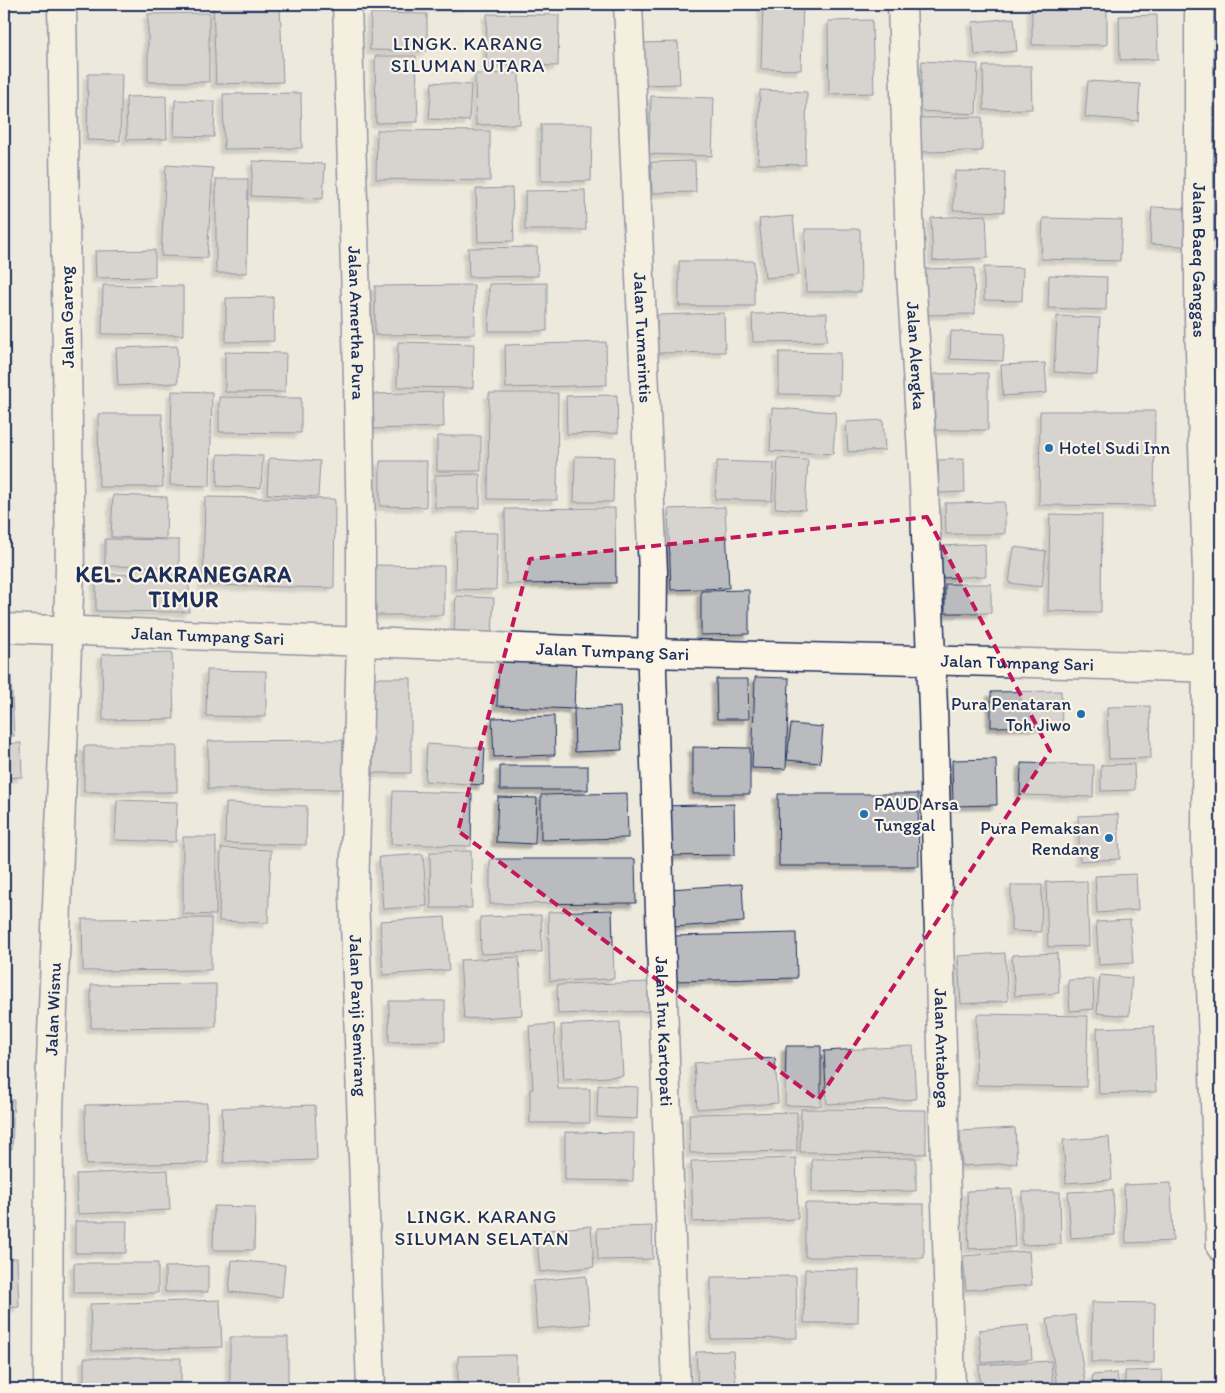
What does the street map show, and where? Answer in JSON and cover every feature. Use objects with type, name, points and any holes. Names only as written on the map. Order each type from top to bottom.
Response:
[{"type":"street","name":"Jalan Gareng","points":[[62,4],[70,569],[68,630]]},
{"type":"street","name":"Jalan Amertha Pura","points":[[347,4],[357,333],[361,642]]},
{"type":"street","name":"Jalan Tumarintis","points":[[628,4],[652,572],[651,662]]},
{"type":"street","name":"Jalan Alengka","points":[[902,4],[910,274],[924,485],[933,708]]},
{"type":"street","name":"Jalan Baeq Ganggas","points":[[1199,4],[1199,319],[1207,573],[1214,667],[1206,841],[1221,1246]]},
{"type":"street","name":"Jalan Tumpang Sari","points":[[4,628],[361,642],[651,662],[931,659],[1214,667]]},
{"type":"street","name":"Jalan Wisnu","points":[[48,1389],[49,1112],[68,630]]},
{"type":"street","name":"Jalan Panji Semirang","points":[[361,642],[354,894],[371,1389]]},
{"type":"street","name":"Jalan Inu Kartopati","points":[[651,662],[676,1389]]},
{"type":"street","name":"Jalan Antaboga","points":[[933,708],[952,1389]]},
{"type":"highlighted area","points":[[927,517],[1050,751],[818,1100],[458,831],[530,559]]},
{"type":"building","points":[[213,4],[280,4],[283,82],[216,84]]},
{"type":"building","points":[[374,4],[467,4],[467,6],[374,7]]},
{"type":"building","points":[[763,4],[803,4],[801,70],[761,69]]},
{"type":"building","points":[[1032,4],[1107,4],[1107,45],[1032,45]]},
{"type":"building","points":[[209,13],[209,82],[148,82],[148,14]]},
{"type":"building","points":[[371,13],[427,14],[427,51],[370,50]]},
{"type":"building","points":[[487,14],[559,15],[558,66],[486,64]]},
{"type":"building","points":[[1157,15],[1158,59],[1120,60],[1119,16]]},
{"type":"building","points":[[1014,18],[1017,51],[975,55],[972,22]]},
{"type":"building","points":[[872,20],[874,93],[829,94],[828,21]]},
{"type":"building","points":[[678,42],[680,84],[642,85],[640,43]]},
{"type":"building","points":[[375,56],[416,56],[418,122],[376,123]]},
{"type":"building","points":[[922,61],[978,64],[976,114],[920,111]]},
{"type":"building","points":[[983,66],[1031,66],[1032,109],[984,110]]},
{"type":"building","points":[[519,73],[520,124],[476,125],[475,74]]},
{"type":"building","points":[[88,74],[122,74],[120,141],[87,140]]},
{"type":"building","points":[[1088,81],[1140,84],[1138,121],[1085,117]]},
{"type":"building","points":[[432,82],[471,85],[469,121],[429,119]]},
{"type":"building","points":[[760,90],[807,92],[805,165],[758,164]]},
{"type":"building","points":[[301,93],[302,148],[224,149],[223,94]]},
{"type":"building","points":[[166,96],[167,139],[127,140],[126,97]]},
{"type":"building","points":[[651,96],[714,98],[712,156],[649,154]]},
{"type":"building","points":[[175,100],[215,101],[214,137],[174,136]]},
{"type":"building","points":[[982,117],[982,151],[920,152],[919,118]]},
{"type":"building","points":[[541,124],[592,124],[591,181],[541,181]]},
{"type":"building","points":[[377,130],[490,131],[490,181],[376,179]]},
{"type":"building","points":[[253,161],[325,164],[323,199],[251,196]]},
{"type":"building","points":[[695,161],[696,192],[652,193],[651,162]]},
{"type":"building","points":[[166,165],[213,168],[207,258],[161,256]]},
{"type":"building","points":[[955,171],[1005,172],[1004,212],[953,210]]},
{"type":"building","points":[[216,179],[248,179],[247,273],[216,273]]},
{"type":"building","points":[[512,188],[514,241],[478,242],[476,189]]},
{"type":"building","points":[[585,190],[586,230],[525,230],[525,191]]},
{"type":"building","points":[[1152,207],[1197,209],[1194,247],[1150,244]]},
{"type":"building","points":[[986,215],[988,258],[933,261],[931,218]]},
{"type":"building","points":[[793,216],[799,275],[765,278],[759,219]]},
{"type":"building","points":[[1043,218],[1122,220],[1120,261],[1041,259]]},
{"type":"building","points":[[805,229],[860,229],[861,292],[806,292]]},
{"type":"building","points":[[537,247],[538,276],[469,277],[468,248]]},
{"type":"building","points":[[155,250],[155,277],[96,278],[95,251]]},
{"type":"building","points":[[679,261],[754,261],[754,306],[679,306]]},
{"type":"building","points":[[984,267],[1023,268],[1022,301],[984,300]]},
{"type":"building","points":[[974,268],[975,314],[923,315],[922,269]]},
{"type":"building","points":[[1049,275],[1107,277],[1106,310],[1048,308]]},
{"type":"building","points":[[547,283],[547,331],[489,331],[489,284]]},
{"type":"building","points":[[103,285],[183,286],[183,335],[102,334]]},
{"type":"building","points":[[474,285],[475,334],[375,335],[375,286]]},
{"type":"building","points":[[273,297],[274,341],[226,342],[226,298]]},
{"type":"building","points":[[724,313],[725,352],[658,353],[657,315]]},
{"type":"building","points":[[827,313],[827,341],[753,342],[752,314]]},
{"type":"building","points":[[1057,316],[1100,318],[1097,375],[1054,372]]},
{"type":"building","points":[[951,331],[1005,334],[1003,361],[950,359]]},
{"type":"building","points":[[398,342],[474,344],[473,388],[397,387]]},
{"type":"building","points":[[606,342],[607,385],[506,388],[505,345]]},
{"type":"building","points":[[177,346],[178,383],[118,386],[116,348]]},
{"type":"building","points":[[225,352],[286,353],[285,392],[225,392]]},
{"type":"building","points":[[779,352],[840,353],[839,395],[779,394]]},
{"type":"building","points":[[1045,363],[1047,393],[1003,396],[1001,365]]},
{"type":"building","points":[[988,373],[988,430],[935,430],[934,374]]},
{"type":"building","points":[[172,391],[212,392],[210,486],[170,485]]},
{"type":"building","points":[[443,392],[444,427],[374,429],[373,394]]},
{"type":"building","points":[[489,393],[558,393],[557,500],[488,499]]},
{"type":"building","points":[[617,395],[618,433],[567,434],[566,396]]},
{"type":"building","points":[[219,397],[301,398],[301,433],[219,432]]},
{"type":"building","points":[[772,408],[836,412],[833,454],[770,451]]},
{"type":"building","points":[[1040,411],[1155,411],[1154,506],[1039,505]]},
{"type":"building","points":[[98,414],[162,414],[163,487],[99,487]]},
{"type":"building","points":[[883,420],[885,450],[848,452],[846,422]]},
{"type":"building","points":[[437,436],[481,436],[481,471],[437,471]]},
{"type":"building","points":[[218,454],[263,456],[261,488],[217,486]]},
{"type":"building","points":[[575,456],[614,457],[613,502],[574,502]]},
{"type":"building","points":[[269,458],[320,461],[318,497],[267,494]]},
{"type":"building","points":[[778,458],[808,460],[805,510],[775,508]]},
{"type":"building","points":[[964,459],[965,492],[939,493],[938,460]]},
{"type":"building","points":[[380,461],[427,461],[426,507],[380,506]]},
{"type":"building","points":[[717,461],[774,463],[772,501],[715,499]]},
{"type":"building","points":[[480,474],[480,508],[435,508],[435,475]]},
{"type":"building","points":[[113,495],[167,497],[166,539],[111,537]]},
{"type":"building","points":[[205,497],[335,499],[334,588],[203,585]]},
{"type":"building","points":[[1005,502],[1005,534],[946,534],[945,503]]},
{"type":"building","points":[[725,507],[729,588],[671,590],[668,509]]},
{"type":"building","points":[[615,508],[616,583],[506,584],[505,509]]},
{"type":"building","points":[[1050,514],[1102,515],[1101,612],[1048,611]]},
{"type":"building","points":[[456,532],[498,533],[496,590],[455,589]]},
{"type":"building","points":[[105,539],[179,540],[179,567],[105,566]]},
{"type":"building","points":[[985,544],[986,576],[942,578],[940,546]]},
{"type":"building","points":[[1014,547],[1046,551],[1042,587],[1009,583]]},
{"type":"building","points":[[371,565],[444,566],[444,615],[371,615]]},
{"type":"building","points":[[96,574],[189,575],[189,612],[96,611]]},
{"type":"building","points":[[945,584],[991,584],[991,613],[945,613]]},
{"type":"building","points":[[749,590],[749,634],[701,635],[701,591]]},
{"type":"building","points":[[456,596],[494,598],[492,635],[454,633]]},
{"type":"building","points":[[172,652],[174,719],[103,720],[102,654]]},
{"type":"building","points":[[499,654],[576,657],[574,709],[497,706]]},
{"type":"building","points":[[207,670],[266,671],[266,717],[206,716]]},
{"type":"building","points":[[4,675],[11,675],[14,736],[4,737]]},
{"type":"building","points":[[755,677],[789,678],[786,769],[752,768]]},
{"type":"building","points":[[373,678],[411,678],[411,773],[373,773]]},
{"type":"building","points":[[716,679],[748,679],[749,719],[717,719]]},
{"type":"building","points":[[1061,691],[1062,726],[991,727],[991,692]]},
{"type":"building","points":[[1150,706],[1151,758],[1109,759],[1107,707]]},
{"type":"building","points":[[620,707],[622,750],[575,752],[574,709]]},
{"type":"building","points":[[554,716],[555,755],[494,757],[492,718]]},
{"type":"building","points":[[791,724],[823,727],[820,763],[787,760]]},
{"type":"building","points":[[343,740],[343,789],[208,789],[208,741]]},
{"type":"building","points":[[21,743],[22,777],[4,778],[4,744]]},
{"type":"building","points":[[427,744],[485,748],[483,785],[425,781]]},
{"type":"building","points":[[84,746],[177,746],[177,792],[84,792]]},
{"type":"building","points":[[693,747],[750,748],[750,794],[693,794]]},
{"type":"building","points":[[996,759],[997,805],[953,806],[952,760]]},
{"type":"building","points":[[1021,763],[1094,765],[1093,797],[1020,795]]},
{"type":"building","points":[[1134,764],[1135,790],[1101,791],[1101,765]]},
{"type":"building","points":[[500,766],[588,766],[588,790],[500,790]]},
{"type":"building","points":[[393,791],[472,793],[471,846],[391,844]]},
{"type":"building","points":[[627,793],[628,838],[541,840],[541,795]]},
{"type":"building","points":[[778,794],[918,794],[919,866],[779,866]]},
{"type":"building","points":[[498,797],[537,798],[535,844],[496,842]]},
{"type":"building","points":[[117,800],[177,802],[176,842],[115,840]]},
{"type":"building","points":[[226,803],[307,806],[306,845],[225,843]]},
{"type":"building","points":[[734,804],[735,855],[664,856],[663,806]]},
{"type":"building","points":[[1118,814],[1120,859],[1080,861],[1078,816]]},
{"type":"building","points":[[183,837],[216,837],[216,915],[183,914]]},
{"type":"building","points":[[221,848],[271,850],[268,923],[219,921]]},
{"type":"building","points":[[471,851],[472,908],[431,908],[430,852]]},
{"type":"building","points":[[423,854],[427,906],[383,909],[379,857]]},
{"type":"building","points":[[490,859],[635,859],[636,903],[490,904]]},
{"type":"building","points":[[1136,874],[1138,910],[1097,913],[1095,876]]},
{"type":"building","points":[[1087,881],[1089,946],[1048,947],[1046,882]]},
{"type":"building","points":[[742,884],[744,922],[674,927],[671,889]]},
{"type":"building","points":[[1011,885],[1042,885],[1041,932],[1011,931]]},
{"type":"building","points":[[612,910],[614,979],[550,981],[548,912]]},
{"type":"building","points":[[541,915],[542,952],[481,954],[480,917]]},
{"type":"building","points":[[445,917],[449,970],[383,975],[380,921]]},
{"type":"building","points":[[211,918],[211,970],[83,971],[82,919]]},
{"type":"building","points":[[1130,920],[1133,963],[1099,965],[1096,922]]},
{"type":"building","points":[[796,933],[797,978],[675,981],[674,936]]},
{"type":"building","points":[[1005,953],[1008,1001],[961,1004],[958,956]]},
{"type":"building","points":[[1057,953],[1059,993],[1015,996],[1012,955]]},
{"type":"building","points":[[519,957],[522,1015],[464,1019],[460,960]]},
{"type":"building","points":[[1100,975],[1132,978],[1129,1016],[1097,1013]]},
{"type":"building","points":[[1093,979],[1094,1009],[1070,1011],[1068,980]]},
{"type":"building","points":[[654,982],[655,1011],[558,1014],[557,985]]},
{"type":"building","points":[[216,984],[216,1027],[91,1028],[91,985]]},
{"type":"building","points":[[389,1001],[445,1001],[445,1041],[389,1042]]},
{"type":"building","points":[[977,1014],[1088,1016],[1086,1087],[976,1085]]},
{"type":"building","points":[[620,1022],[623,1076],[564,1080],[561,1025]]},
{"type":"building","points":[[554,1024],[558,1089],[590,1089],[590,1123],[530,1123],[530,1089],[533,1089],[529,1026]]},
{"type":"building","points":[[1154,1026],[1156,1092],[1099,1094],[1097,1028]]},
{"type":"building","points":[[786,1046],[821,1046],[821,1106],[785,1105]]},
{"type":"building","points":[[913,1046],[916,1099],[827,1104],[824,1051]]},
{"type":"building","points":[[775,1058],[778,1103],[697,1109],[694,1063]]},
{"type":"building","points":[[598,1085],[638,1087],[637,1119],[597,1117]]},
{"type":"building","points":[[4,1100],[14,1100],[12,1149],[4,1149]]},
{"type":"building","points":[[207,1103],[208,1163],[86,1165],[85,1105]]},
{"type":"building","points":[[315,1105],[317,1160],[224,1163],[222,1108]]},
{"type":"building","points":[[801,1109],[926,1110],[926,1154],[800,1152]]},
{"type":"building","points":[[797,1112],[797,1151],[690,1153],[689,1114]]},
{"type":"building","points":[[1015,1128],[1017,1163],[962,1166],[960,1131]]},
{"type":"building","points":[[565,1132],[634,1133],[633,1181],[565,1180]]},
{"type":"building","points":[[1109,1137],[1112,1180],[1066,1183],[1063,1140]]},
{"type":"building","points":[[796,1158],[798,1219],[693,1222],[691,1161]]},
{"type":"building","points":[[916,1158],[916,1191],[812,1192],[812,1159]]},
{"type":"building","points":[[168,1170],[170,1210],[78,1214],[76,1174]]},
{"type":"building","points":[[1171,1183],[1173,1241],[1126,1243],[1124,1185]]},
{"type":"building","points":[[1012,1189],[1015,1247],[969,1249],[967,1191]]},
{"type":"building","points":[[1113,1190],[1115,1235],[1071,1238],[1068,1192]]},
{"type":"building","points":[[1022,1192],[1060,1192],[1061,1244],[1022,1245]]},
{"type":"building","points":[[805,1203],[924,1204],[924,1258],[805,1257]]},
{"type":"building","points":[[214,1206],[255,1207],[254,1250],[213,1250]]},
{"type":"building","points":[[75,1221],[127,1221],[126,1253],[75,1253]]},
{"type":"building","points":[[591,1226],[594,1267],[540,1272],[536,1231]]},
{"type":"building","points":[[652,1226],[653,1259],[598,1260],[597,1228]]},
{"type":"building","points":[[1029,1251],[1032,1285],[966,1290],[963,1256]]},
{"type":"building","points":[[17,1258],[19,1307],[4,1308],[4,1259]]},
{"type":"building","points":[[232,1260],[285,1265],[282,1297],[229,1292]]},
{"type":"building","points":[[74,1263],[158,1263],[158,1293],[74,1293]]},
{"type":"building","points":[[208,1266],[208,1292],[165,1292],[165,1267]]},
{"type":"building","points":[[805,1269],[859,1270],[858,1323],[804,1323]]},
{"type":"building","points":[[586,1276],[590,1324],[537,1329],[533,1281]]},
{"type":"building","points":[[796,1276],[797,1338],[711,1339],[711,1277]]},
{"type":"building","points":[[220,1300],[222,1347],[92,1351],[90,1304]]},
{"type":"building","points":[[1092,1302],[1155,1303],[1154,1363],[1091,1362]]},
{"type":"building","points":[[1075,1315],[1085,1382],[1057,1386],[1047,1319]]},
{"type":"building","points":[[1029,1325],[1032,1359],[982,1363],[979,1330]]},
{"type":"building","points":[[230,1337],[288,1337],[288,1389],[230,1389]]},
{"type":"building","points":[[733,1351],[736,1385],[698,1388],[696,1352]]},
{"type":"building","points":[[516,1355],[516,1389],[458,1389],[458,1356]]},
{"type":"building","points":[[84,1358],[181,1358],[181,1389],[84,1389]]},
{"type":"building","points":[[1051,1361],[1053,1389],[980,1389],[979,1365]]},
{"type":"building","points":[[1162,1370],[1163,1389],[1125,1389],[1125,1371]]},
{"type":"building","points":[[1117,1373],[1119,1389],[1093,1389],[1092,1375]]},
{"type":"building","points":[[808,1387],[855,1387],[855,1389],[808,1389]]},
{"type":"place","name":"Hotel Sudi Inn","points":[[1049,448]]},
{"type":"place","name":"Pura Penataran Toh Jiwo","points":[[1081,714]]},
{"type":"place","name":"PAUD Arsa Tunggal","points":[[864,814]]},
{"type":"place","name":"Pura Pemaksan Rendang","points":[[1109,838]]},
{"type":"district","name":"LINGK. KARANG SILUMAN UTARA","points":[[468,54]]},
{"type":"district","name":"KEL. CAKRANEGARA TIMUR","points":[[184,586]]},
{"type":"district","name":"LINGK. KARANG SILUMAN SELATAN","points":[[482,1227]]}]
